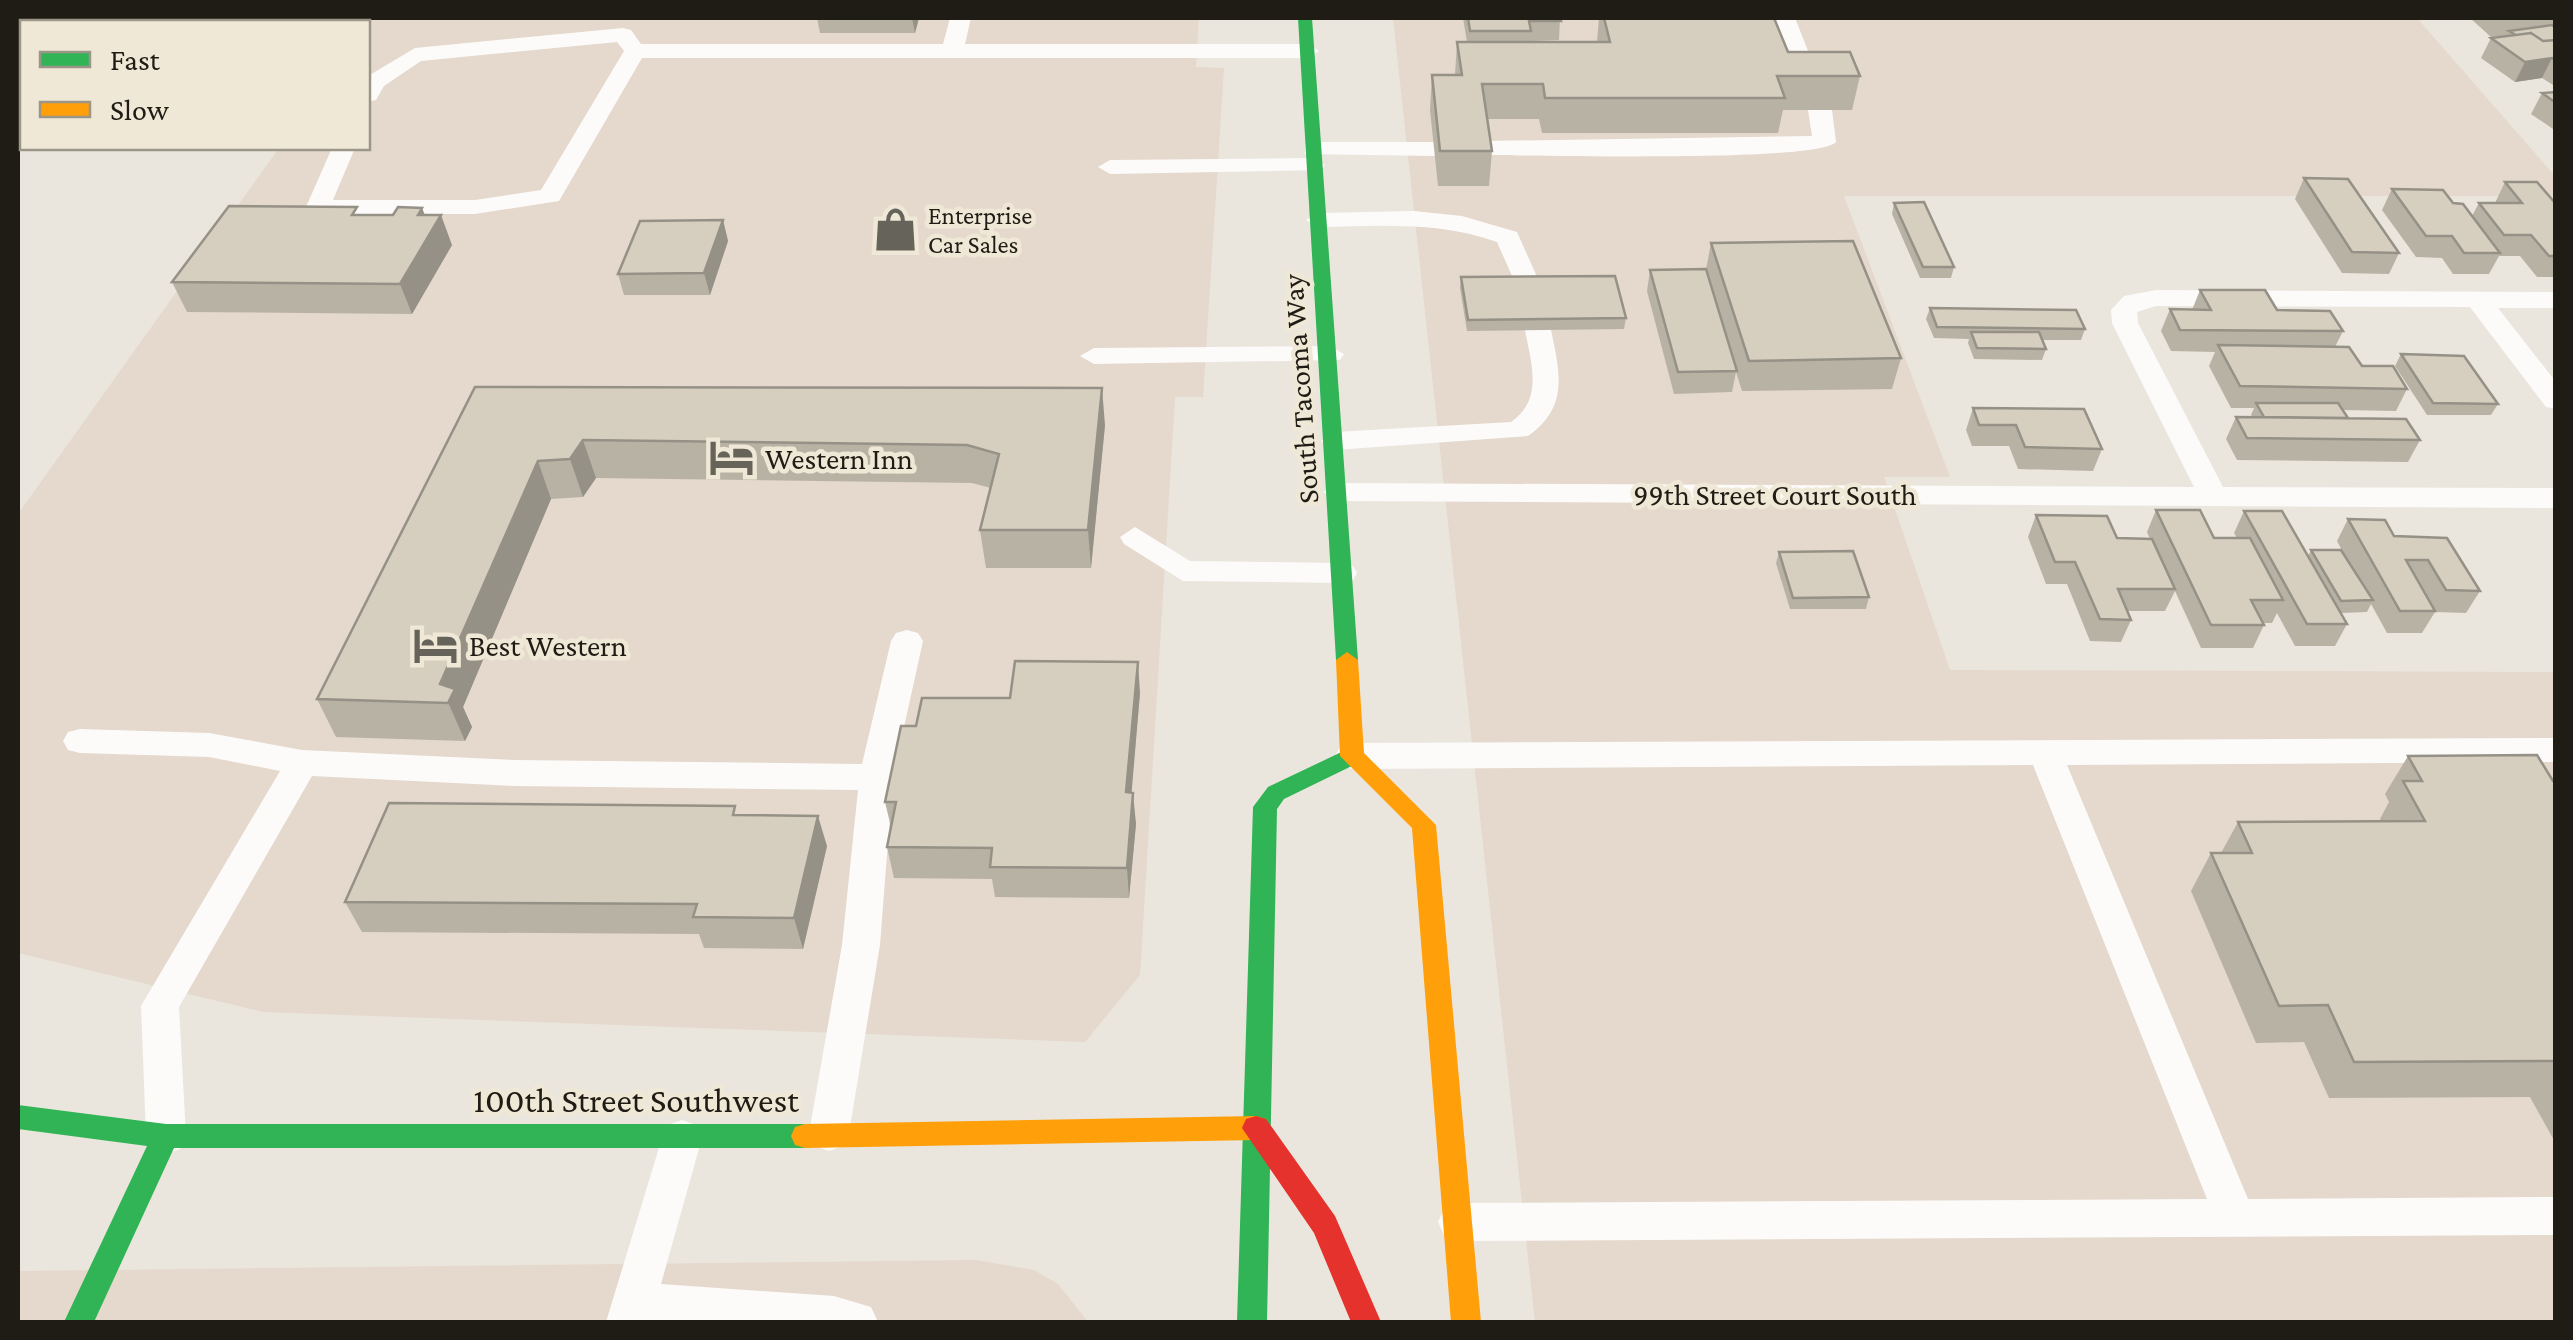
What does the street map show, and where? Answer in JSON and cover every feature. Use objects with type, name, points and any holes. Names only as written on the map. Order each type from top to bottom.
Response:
[{"type":"main road","name":"South Tacoma Way","points":[[1305,18],[1330,354],[1352,756]]},
{"type":"main road","points":[[1252,1322],[1265,808],[1276,793],[1352,756],[1424,826],[1466,1322]]},
{"type":"main road","name":"100th Street Southwest","points":[[18,1117],[166,1136],[682,1138],[1256,1128]]},
{"type":"main road","points":[[1256,1128],[1325,1225],[1366,1322]]},
{"type":"main road","points":[[79,1322],[166,1136]]},
{"type":"lane","points":[[952,52],[960,18]]},
{"type":"lane","points":[[1784,18],[1810,86]]},
{"type":"lane","points":[[342,150],[318,207],[475,207],[550,196],[628,35]]},
{"type":"lane","points":[[370,91],[374,82],[416,56],[628,35],[952,52],[1308,51]]},
{"type":"lane","points":[[1484,148],[1763,147],[1824,142],[1820,110]]},
{"type":"lane","points":[[1110,167],[1434,149]]},
{"type":"lane","points":[[1318,220],[1452,219],[1482,226],[1508,237],[1529,288]]},
{"type":"lane","points":[[2213,496],[2128,329],[2125,308],[2156,298],[2556,300]]},
{"type":"lane","points":[[2478,300],[2556,401]]},
{"type":"lane","points":[[1335,441],[1518,430],[1538,419],[1548,395],[1538,330]]},
{"type":"lane","points":[[1094,356],[1330,354]]},
{"type":"lane","name":"99th Street Court South","points":[[1338,492],[2556,498]]},
{"type":"lane","points":[[1135,537],[1183,571],[1342,573]]},
{"type":"lane","points":[[829,1133],[861,945],[876,777],[907,641]]},
{"type":"lane","points":[[80,740],[209,744],[302,763],[514,773],[876,777]]},
{"type":"lane","points":[[1352,756],[2556,750]]},
{"type":"lane","points":[[2045,752],[2234,1218]]},
{"type":"lane","points":[[166,1136],[160,1006],[302,763]]},
{"type":"lane","points":[[682,1138],[630,1312],[834,1317],[856,1322]]},
{"type":"lane","points":[[1459,1222],[2556,1216]]},
{"type":"shaded area","points":[[1199,18],[1196,67],[1224,68],[1203,397],[1175,397],[1140,975],[1085,1042],[263,1012],[18,953],[18,514],[278,150],[370,150],[368,20]]},
{"type":"shaded area","points":[[1393,18],[2417,18],[2555,176],[2555,196],[1844,196],[1950,477],[1884,477],[1950,670],[2555,672],[2555,1322],[1535,1322]]},
{"type":"shaded area","points":[[976,1260],[1034,1270],[1058,1284],[1088,1322],[18,1322],[18,1271]]},
{"type":"building","points":[[1468,18],[1561,21],[1529,21],[1531,31],[1470,31]]},
{"type":"building","points":[[1604,18],[1774,18],[1788,52],[1850,52],[1860,76],[1777,76],[1785,98],[1545,98],[1543,84],[1482,84],[1492,151],[1440,151],[1432,75],[1462,75],[1457,42],[1610,42]]},
{"type":"building","points":[[2552,25],[2556,28],[2556,40],[2543,41],[2531,33],[2516,35],[2509,31]]},
{"type":"building","points":[[2531,33],[2543,41],[2556,40],[2556,60],[2525,62],[2491,38]]},
{"type":"building","points":[[2556,92],[2556,103],[2542,93]]},
{"type":"building","points":[[2304,178],[2348,179],[2399,253],[2352,252]]},
{"type":"building","points":[[2505,182],[2537,182],[2556,204],[2556,256],[2549,256],[2531,235],[2504,235],[2479,203],[2522,203]]},
{"type":"building","points":[[2392,189],[2443,190],[2453,203],[2463,204],[2500,253],[2464,253],[2452,236],[2426,236]]},
{"type":"building","points":[[1924,202],[1954,267],[1923,267],[1894,203]]},
{"type":"building","points":[[229,206],[357,207],[352,215],[393,215],[398,207],[422,208],[418,215],[441,215],[400,284],[172,282]]},
{"type":"building","points":[[723,220],[704,273],[618,274],[640,221]]},
{"type":"building","points":[[1853,241],[1901,358],[1749,361],[1711,243]]},
{"type":"building","points":[[1706,269],[1737,371],[1678,372],[1650,270]]},
{"type":"building","points":[[1615,276],[1626,318],[1468,320],[1461,277]]},
{"type":"building","points":[[2200,290],[2265,290],[2277,310],[2330,311],[2343,331],[2180,330],[2170,309],[2211,310]]},
{"type":"building","points":[[1930,308],[2076,310],[2085,329],[1937,327]]},
{"type":"building","points":[[1971,332],[2039,332],[2046,349],[1977,348]]},
{"type":"building","points":[[2218,345],[2349,347],[2362,366],[2393,366],[2407,389],[2240,386]]},
{"type":"building","points":[[2401,354],[2464,356],[2498,404],[2433,403]]},
{"type":"building","points":[[475,387],[1102,388],[1088,530],[980,530],[999,454],[967,445],[583,440],[570,459],[538,461],[440,684],[455,689],[448,703],[317,699]]},
{"type":"building","points":[[2256,403],[2338,403],[2348,418],[2264,417]]},
{"type":"building","points":[[1973,408],[2084,409],[2102,449],[2025,447],[2016,425],[1979,425]]},
{"type":"building","points":[[2236,417],[2406,419],[2420,440],[2247,438]]},
{"type":"building","points":[[2156,510],[2200,510],[2214,538],[2250,538],[2283,600],[2251,600],[2264,625],[2211,625]]},
{"type":"building","points":[[2244,511],[2282,511],[2347,624],[2307,624]]},
{"type":"building","points":[[2036,515],[2107,516],[2117,538],[2152,539],[2175,589],[2118,589],[2131,620],[2100,619],[2075,562],[2055,562]]},
{"type":"building","points":[[2348,519],[2385,520],[2394,536],[2447,538],[2480,591],[2446,590],[2428,560],[2406,560],[2435,611],[2400,611]]},
{"type":"building","points":[[2311,550],[2341,550],[2373,600],[2341,601]]},
{"type":"building","points":[[1853,551],[1869,597],[1793,598],[1779,552]]},
{"type":"building","points":[[1015,661],[1138,662],[1126,792],[1133,793],[1127,868],[990,867],[992,848],[887,847],[896,802],[885,802],[901,726],[916,726],[922,698],[1010,698]]},
{"type":"building","points":[[2537,755],[2556,781],[2556,1061],[2354,1062],[2328,1005],[2279,1006],[2211,853],[2252,853],[2238,822],[2425,821],[2403,781],[2422,781],[2408,756]]},
{"type":"building","points":[[389,803],[735,806],[733,815],[818,816],[794,918],[693,917],[697,904],[345,902]]},
{"type":"traffic: fast","points":[[1305,18],[1347,660]]},
{"type":"traffic: fast","points":[[1252,1322],[1265,807],[1276,793],[1352,756]]},
{"type":"traffic: fast","points":[[18,1117],[166,1136],[805,1136]]},
{"type":"traffic: fast","points":[[79,1322],[166,1136]]},
{"type":"traffic: slow","points":[[1347,660],[1352,756],[1424,825],[1466,1322]]},
{"type":"traffic: slow","points":[[805,1136],[1256,1128]]},
{"type":"traffic: jam","points":[[1256,1128],[1325,1225],[1366,1322]]},
{"type":"place","name":"Enterprise Car Sales","points":[[895,229]]},
{"type":"place","name":"Western Inn","points":[[732,458]]},
{"type":"place","name":"Best Western","points":[[436,645]]}]
